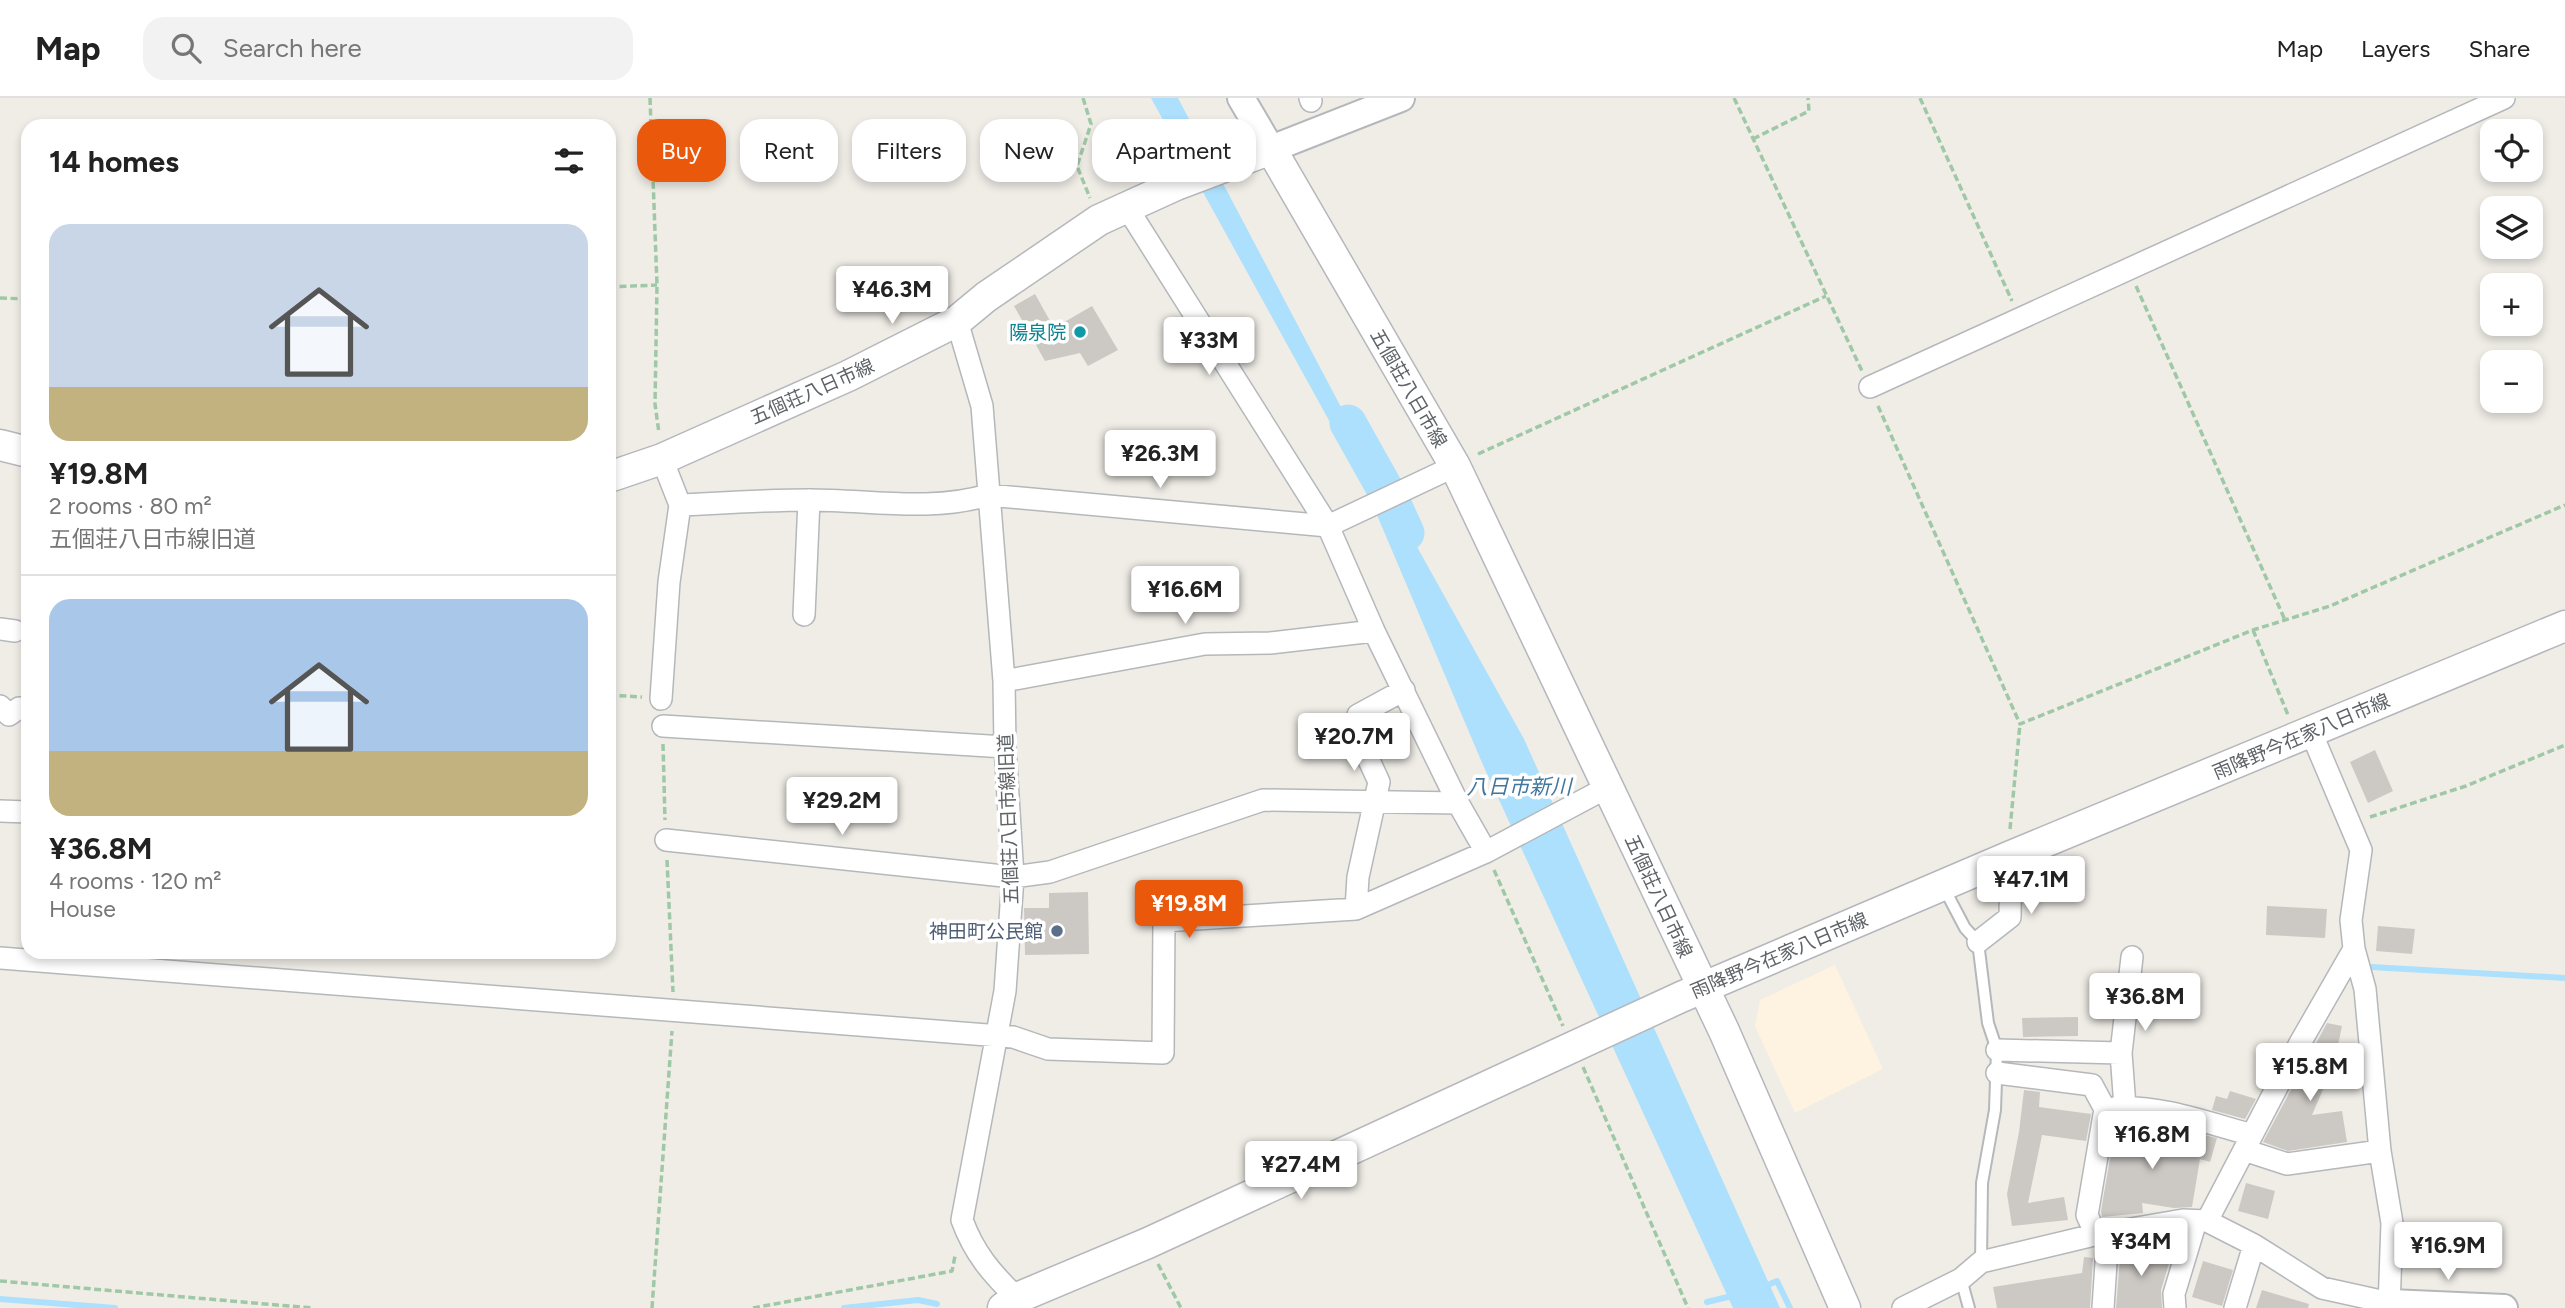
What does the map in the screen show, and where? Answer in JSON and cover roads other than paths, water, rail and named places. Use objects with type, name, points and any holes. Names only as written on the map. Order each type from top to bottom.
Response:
[{"type":"main road","name":"五個荘八日市線","points":[[616,475],[662,459],[848,376],[957,321],[986,297],[1099,220],[1126,206],[1271,149],[1455,466],[1608,787],[1691,992],[1724,1031],[1845,1308]]},
{"type":"main road","points":[[0,445],[21,450]]},
{"type":"main road","name":"雨降野今在家八日市線","points":[[1010,1303],[1578,1058],[1691,992],[1943,885],[2011,842],[2300,724],[2565,626]]},
{"type":"street","points":[[1241,98],[1271,149],[1401,98]]},
{"type":"street","points":[[1870,387],[2504,98]]},
{"type":"street","points":[[1126,206],[1328,526],[1374,631],[1458,803],[1486,852]]},
{"type":"street","name":"五個荘八日市線旧道","points":[[957,321],[982,406],[1004,681],[1013,877],[1005,991],[962,1220],[970,1243],[1010,1303]]},
{"type":"street","points":[[661,699],[669,582],[680,505],[662,459]]},
{"type":"street","points":[[680,505],[810,500],[912,504],[972,500],[988,495],[1328,526],[1455,466]]},
{"type":"street","points":[[804,615],[810,500]]},
{"type":"street","points":[[1004,681],[1205,644],[1270,643],[1374,631]]},
{"type":"street","points":[[1356,909],[1358,877],[1379,782],[1357,734],[1358,715],[1404,690]]},
{"type":"street","points":[[2300,724],[2361,850],[2351,920],[2354,948],[2365,989],[2380,1151],[2392,1223],[2390,1305]]},
{"type":"street","points":[[663,726],[1005,747]]},
{"type":"street","points":[[0,958],[1013,1037],[1048,1049],[1163,1053],[1164,921],[1356,909],[1486,852],[1608,787]]},
{"type":"street","points":[[666,840],[1013,877],[1050,872],[1263,800],[1458,803]]},
{"type":"street","points":[[0,811],[21,812]]},
{"type":"street","points":[[1978,942],[2010,917],[2011,842]]},
{"type":"street","points":[[2175,1308],[2174,1294],[2201,1221],[2248,1143],[2354,948]]},
{"type":"street","points":[[2102,1308],[2102,1234],[2087,1215],[2115,1108],[2132,957]]},
{"type":"street","points":[[1997,1050],[2121,1053]]},
{"type":"street","points":[[1997,1073],[2092,1086],[2115,1108],[2183,1115],[2248,1143],[2287,1164],[2380,1151]]},
{"type":"street","points":[[1903,1308],[1961,1279],[1981,1262],[2102,1234],[2183,1220],[2201,1221],[2254,1245],[2322,1287],[2390,1305],[2504,1308]]},
{"type":"street","points":[[2235,1308],[2254,1245]]},
{"type":"lane","points":[[1943,885],[1965,928],[1978,942],[1987,1023],[1997,1050],[1995,1110],[1982,1183],[1981,1262]]},
{"type":"lane","points":[[1961,1279],[1969,1308]]},
{"type":"water","name":"八日市新川","points":[[1151,98],[1178,98],[1189,119],[1163,119]]},
{"type":"water","name":"八日市新川","points":[[1197,182],[1222,182],[1372,466],[1524,739],[1780,1308],[1733,1308],[1483,765],[1363,482]]},
{"type":"waterway","name":"八日市新川","points":[[1348,423],[1390,498],[1406,533]]},
{"type":"waterway","points":[[2371,967],[2565,978]]},
{"type":"waterway","points":[[1763,1287],[1777,1281],[1790,1308]]},
{"type":"waterway","points":[[1707,1302],[1732,1296]]},
{"type":"waterway","points":[[0,1299],[115,1308]]},
{"type":"waterway","points":[[844,1308],[918,1300],[937,1304]]},
{"type":"place","name":"陽泉院","points":[[1080,332]]},
{"type":"place","name":"神田町公民館","points":[[1057,931]]}]
